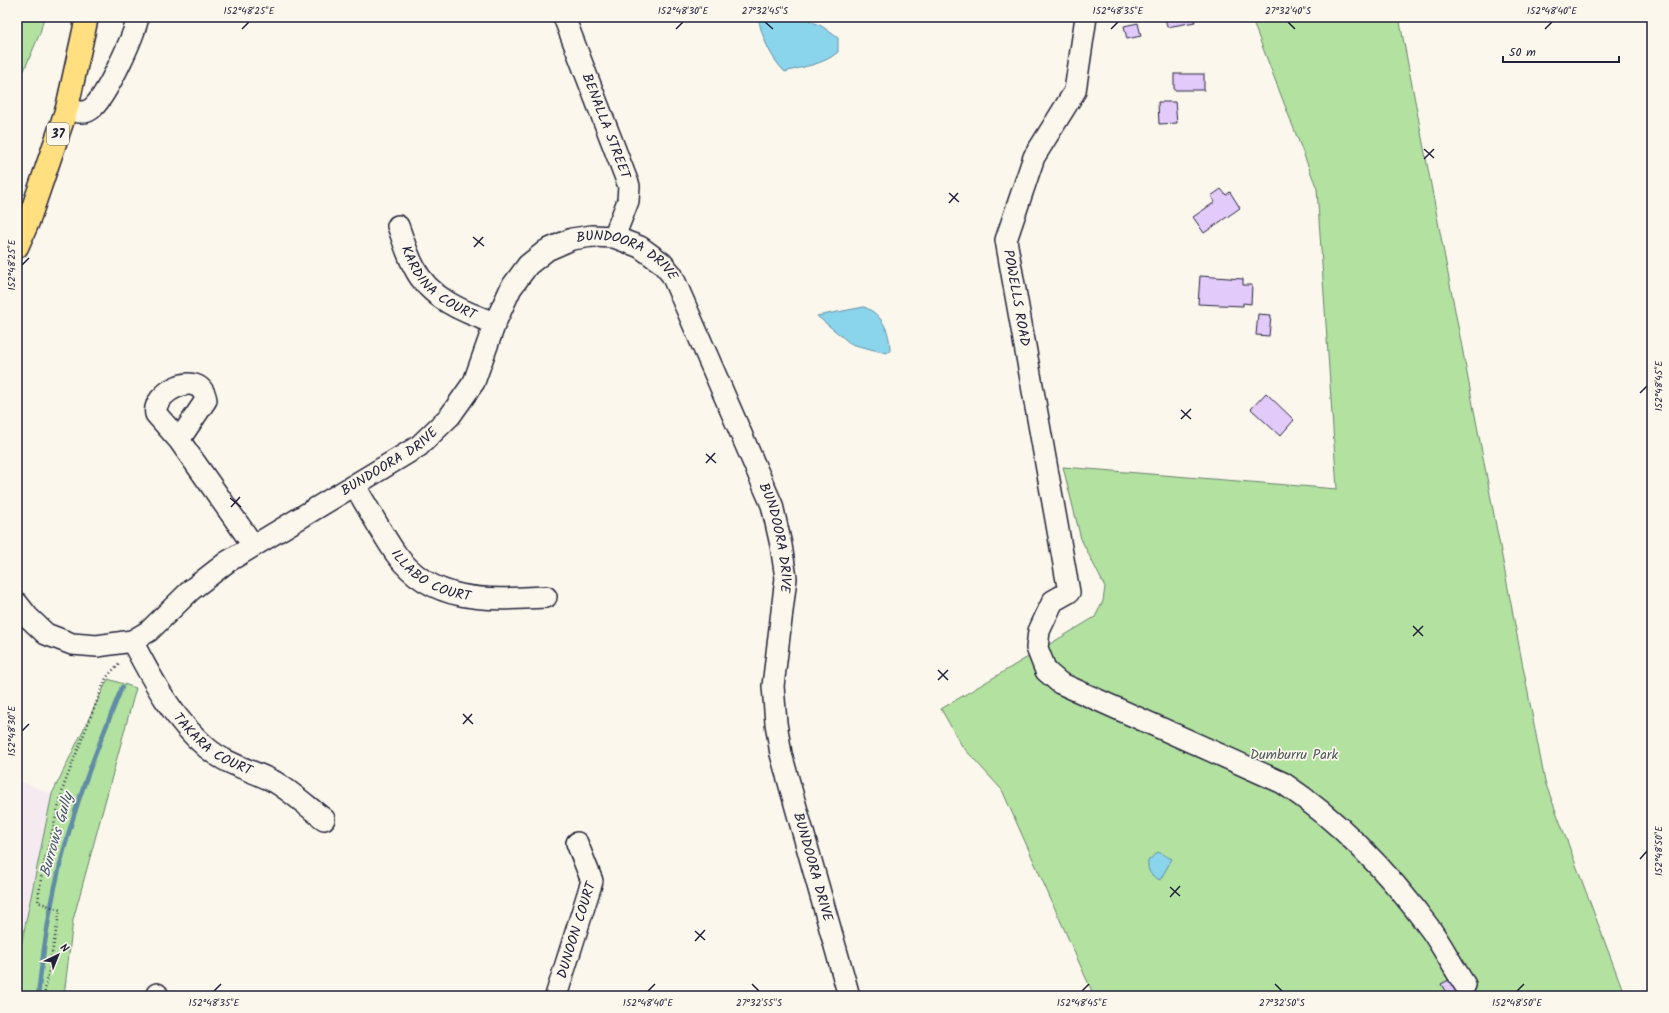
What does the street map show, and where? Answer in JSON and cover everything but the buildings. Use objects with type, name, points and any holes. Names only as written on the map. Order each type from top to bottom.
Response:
[{"type":"main road","name":"37","points":[[17,247],[28,222],[67,108],[87,17]]},
{"type":"street","points":[[67,108],[80,113],[90,110],[100,99],[132,37],[138,17]]},
{"type":"street","name":"BENALLA STREET","points":[[564,17],[629,186],[628,201],[614,237]]},
{"type":"street","name":"POWELLS ROAD","points":[[1086,17],[1075,91],[1034,157],[1006,240],[1069,592],[1053,601],[1039,631],[1037,648],[1046,671],[1060,683],[1283,783],[1310,801],[1340,826],[1401,893],[1431,931],[1465,984]]},
{"type":"street","name":"KARDINA COURT","points":[[398,226],[414,267],[430,290],[465,313],[495,323]]},
{"type":"street","name":"BUNDOORA DRIVE","points":[[17,603],[28,617],[46,634],[72,644],[97,646],[132,641],[150,631],[191,590],[226,562],[355,486],[419,446],[450,416],[474,382],[495,323],[511,288],[528,265],[546,250],[572,239],[592,236],[614,237],[640,247],[662,263],[672,276],[772,505],[781,545],[786,578],[773,686],[776,723],[781,754],[849,996]]},
{"type":"street","points":[[179,440],[253,545]]},
{"type":"street","name":"ILLABO COURT","points":[[355,486],[396,554],[413,574],[431,585],[452,594],[471,598],[502,599],[546,597]]},
{"type":"street","name":"TAKARA COURT","points":[[132,641],[160,693],[183,725],[198,739],[208,748],[235,766],[275,782],[324,819]]},
{"type":"street","name":"DUNOON COURT","points":[[556,996],[592,882],[577,843]]},
{"type":"path","points":[[44,996],[60,910],[38,902],[42,871],[64,785],[106,678],[120,662]]},
{"type":"shaded area","points":[[17,780],[52,794],[17,965]]},
{"type":"green space","points":[[17,17],[44,17],[40,33],[17,87]]},
{"type":"green space","name":"Dumburru Park","points":[[1251,17],[1399,17],[1545,782],[1625,996],[1094,996],[1002,790],[962,746],[941,709],[1095,617],[1103,601],[1105,587],[1081,539],[1063,467],[1337,489],[1317,189]]},
{"type":"green space","points":[[108,679],[136,688],[73,920],[64,996],[17,996],[17,965],[52,794]]},
{"type":"water","points":[[758,17],[803,17],[823,27],[838,38],[838,52],[826,60],[813,65],[785,72],[775,60],[767,46]]},
{"type":"water","points":[[864,307],[876,314],[884,324],[887,330],[890,351],[886,353],[851,344],[817,316]]},
{"type":"water","points":[[1158,852],[1172,859],[1160,880],[1150,873],[1148,868],[1148,861]]},
{"type":"waterway","name":"Burrows Gully","points":[[38,996],[50,913],[63,852],[87,777],[122,687]]}]
